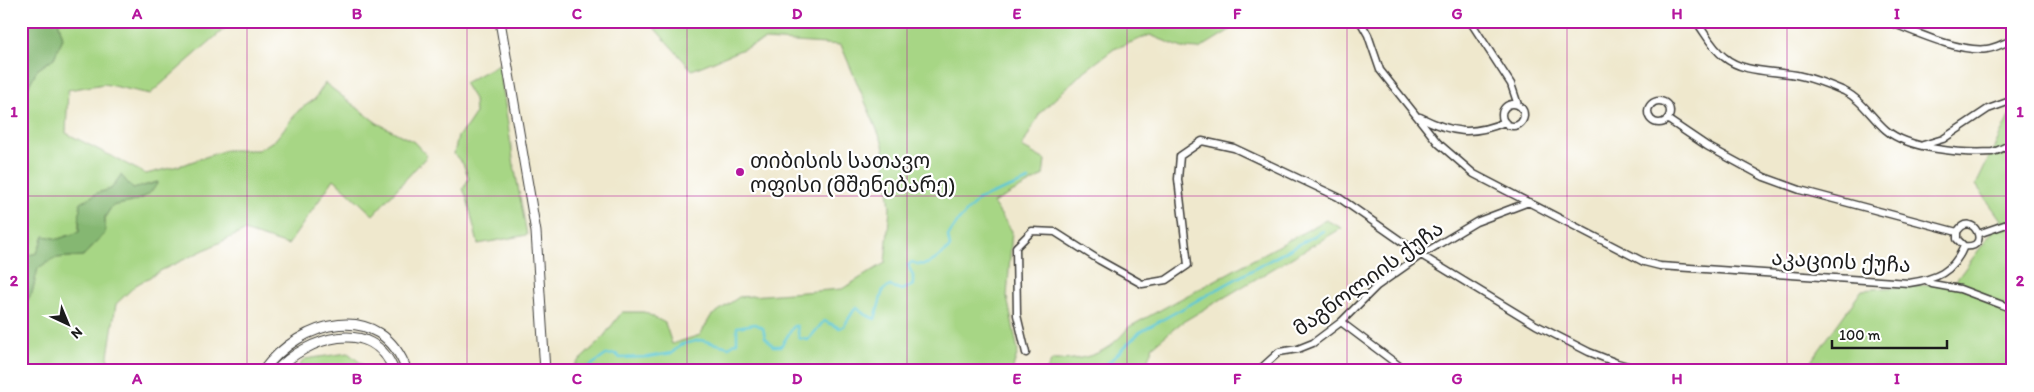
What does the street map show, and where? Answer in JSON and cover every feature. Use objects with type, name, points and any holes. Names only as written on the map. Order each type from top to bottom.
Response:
[{"type":"main road","points":[[500,21],[536,232],[545,371]]},
{"type":"main road","points":[[264,371],[286,348],[306,333],[322,327],[340,324],[359,326],[376,331],[393,346],[403,360],[407,371]]},
{"type":"main road","points":[[276,371],[289,358],[311,344],[335,337],[353,337],[369,341],[384,354],[394,371]]},
{"type":"street","name":"აკაციის ქუჩა","points":[[1360,21],[1368,34],[1380,70],[1438,142],[1474,174],[1652,265],[1909,282],[1926,280],[1942,274],[1953,266],[1964,246]]},
{"type":"street","points":[[1417,115],[1444,128],[1465,131],[1487,129],[1505,122],[1515,125],[1521,122],[1524,113],[1518,105],[1511,84],[1470,21]]},
{"type":"street","points":[[1696,21],[1718,52],[1733,64],[1756,70],[1799,75],[1847,93],[1868,110],[1886,130],[1900,140],[1930,148],[1994,152],[2013,143]]},
{"type":"street","points":[[1887,21],[1929,37],[1973,50],[1989,49],[2013,40]]},
{"type":"street","points":[[1922,145],[1943,139],[1988,109],[2013,100]]},
{"type":"street","points":[[1505,122],[1503,114],[1505,108],[1512,104],[1518,105]]},
{"type":"street","name":"აკაციის ქუჩა","points":[[1667,119],[1713,150],[1764,177],[1800,190],[1957,232]]},
{"type":"street","points":[[1026,353],[1017,315],[1016,247],[1032,231],[1055,232],[1142,284],[1166,280],[1188,265],[1178,180],[1180,156],[1202,140],[1234,148],[1338,197],[1421,255],[1536,324],[1572,343],[1617,363],[1646,371]]},
{"type":"street","name":"მაგნოლიის ქუჩა","points":[[1258,371],[1279,352],[1298,349],[1313,343],[1340,322],[1377,286],[1421,255],[1476,222],[1528,202]]},
{"type":"street","points":[[1978,234],[2013,222]]},
{"type":"street","points":[[1966,225],[1974,227],[1978,234],[1975,244],[1970,247],[1964,246],[1957,239],[1957,232],[1962,226],[1966,225]]},
{"type":"street","points":[[1926,280],[1932,284],[1960,289],[2013,308]]},
{"type":"street","points":[[1340,322],[1406,371]]},
{"type":"green space","points":[[21,21],[58,21],[63,38],[54,58],[37,70],[27,89],[21,95]]},
{"type":"green space","points":[[58,21],[229,21],[231,23],[150,94],[104,84],[68,90],[66,133],[146,174],[182,165],[226,150],[258,150],[275,140],[299,110],[315,99],[325,83],[377,123],[414,142],[427,156],[373,215],[334,179],[288,245],[244,231],[162,270],[136,285],[116,304],[108,356],[110,371],[21,371],[21,310],[32,293],[38,268],[55,258],[83,256],[105,233],[105,217],[112,206],[132,202],[144,197],[154,188],[157,182],[132,189],[121,175],[111,189],[97,193],[79,220],[79,232],[58,239],[44,236],[37,253],[21,257],[21,95],[27,89],[37,70],[54,58],[63,38]]},
{"type":"green space","points":[[648,21],[1218,21],[1230,30],[1199,49],[1182,48],[1150,35],[1114,49],[1082,73],[1040,113],[1022,147],[1045,160],[1043,176],[993,203],[1012,231],[1007,297],[1018,351],[1012,371],[568,371],[600,341],[622,312],[644,312],[665,323],[672,344],[700,335],[711,316],[739,297],[842,289],[885,263],[890,208],[883,144],[841,45],[765,40],[692,70]]},
{"type":"green space","points":[[499,64],[514,165],[527,235],[478,244],[463,189],[469,178],[463,164],[454,154],[458,136],[475,114],[474,99],[464,83]]},
{"type":"green space","points":[[2013,108],[2013,371],[1804,371],[1862,290],[1955,282],[2001,220],[1976,185]]},
{"type":"green space","points":[[121,175],[133,189],[158,182],[144,197],[132,202],[112,206],[105,217],[105,233],[83,256],[55,258],[38,268],[32,293],[21,310],[21,257],[37,253],[44,236],[58,239],[79,232],[80,203],[97,193],[111,189]]},
{"type":"green space","points":[[1326,220],[1342,228],[1181,323],[1153,346],[1146,364],[1149,371],[1046,371],[1052,360],[1076,359],[1104,350],[1129,327]]},
{"type":"green space","points":[[348,353],[371,371],[295,371],[305,359]]},
{"type":"waterway","points":[[583,371],[606,355],[616,354],[620,358],[648,357],[672,353],[680,345],[700,340],[729,347],[737,342],[737,327],[755,324],[763,328],[765,337],[773,346],[781,346],[794,326],[797,326],[799,338],[808,340],[824,321],[840,328],[844,326],[856,307],[864,314],[875,319],[883,290],[890,286],[902,290],[913,285],[913,276],[908,265],[912,262],[918,264],[928,263],[946,251],[950,247],[948,236],[959,220],[979,199],[1029,180]]},
{"type":"waterway","points":[[1094,371],[1104,367],[1140,332],[1323,231]]},
{"type":"place","name":"თიბისის სათავო ოფისი (მშენებარე)","points":[[740,172]]}]
